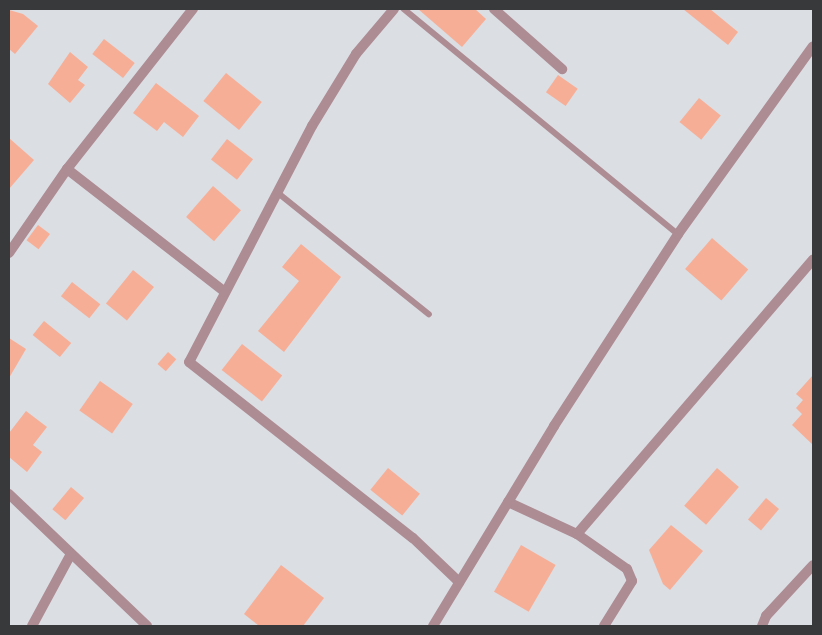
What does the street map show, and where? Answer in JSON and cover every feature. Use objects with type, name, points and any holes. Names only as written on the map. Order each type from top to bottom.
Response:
[{"type":"street","points":[[9,253],[67,169],[193,9]]},
{"type":"street","points":[[394,9],[356,54],[312,126],[189,362],[413,538],[459,582]]},
{"type":"street","points":[[494,9],[562,69]]},
{"type":"street","points":[[433,626],[508,502],[678,234],[813,46]]},
{"type":"street","points":[[67,169],[225,292]]},
{"type":"street","points":[[576,534],[813,260]]},
{"type":"street","points":[[9,494],[147,626]]},
{"type":"street","points":[[508,502],[576,534],[627,569],[632,581],[604,626]]},
{"type":"street","points":[[32,626],[71,554]]},
{"type":"street","points":[[762,626],[766,616],[813,565]]},
{"type":"lane","points":[[404,9],[678,234]]},
{"type":"lane","points":[[277,192],[429,314]]},
{"type":"building","points":[[418,9],[475,9],[486,19],[462,47]]},
{"type":"building","points":[[683,9],[710,9],[738,32],[728,45]]},
{"type":"building","points":[[9,10],[23,14],[38,26],[15,54],[9,49]]},
{"type":"building","points":[[104,39],[135,63],[123,78],[92,54]]},
{"type":"building","points":[[70,52],[88,67],[78,80],[85,85],[70,103],[48,84]]},
{"type":"building","points":[[226,73],[262,102],[239,130],[203,101]]},
{"type":"building","points":[[558,75],[578,89],[566,106],[546,92]]},
{"type":"building","points":[[156,83],[199,116],[183,137],[164,122],[157,131],[133,113]]},
{"type":"building","points":[[699,98],[721,116],[701,140],[679,122]]},
{"type":"building","points":[[9,138],[34,160],[9,189]]},
{"type":"building","points":[[227,139],[253,159],[237,180],[211,159]]},
{"type":"building","points":[[213,186],[241,210],[214,241],[186,217]]},
{"type":"building","points":[[38,225],[50,234],[39,249],[27,240]]},
{"type":"building","points":[[712,238],[748,269],[721,300],[685,269]]},
{"type":"building","points":[[301,244],[341,277],[284,352],[258,331],[299,281],[282,267]]},
{"type":"building","points":[[133,270],[154,287],[127,320],[106,303]]},
{"type":"building","points":[[72,282],[100,304],[89,318],[61,296]]},
{"type":"building","points":[[44,321],[71,343],[60,357],[33,335]]},
{"type":"building","points":[[9,338],[26,349],[9,378]]},
{"type":"building","points":[[242,344],[282,375],[262,401],[222,370]]},
{"type":"building","points":[[168,352],[176,359],[166,371],[158,364]]},
{"type":"building","points":[[813,375],[813,445],[792,425],[802,414],[796,408],[803,400],[796,394]]},
{"type":"building","points":[[100,381],[133,404],[112,433],[79,410]]},
{"type":"building","points":[[26,411],[47,427],[33,445],[42,452],[27,472],[9,457],[9,433]]},
{"type":"building","points":[[388,468],[420,494],[402,516],[370,490]]},
{"type":"building","points":[[717,468],[739,487],[706,525],[684,506]]},
{"type":"building","points":[[71,487],[84,498],[65,520],[52,509]]},
{"type":"building","points":[[766,498],[779,509],[761,530],[748,519]]},
{"type":"building","points":[[671,525],[703,551],[670,590],[663,584],[649,550]]},
{"type":"building","points":[[521,545],[556,565],[529,612],[494,592]]},
{"type":"building","points":[[281,565],[324,598],[303,626],[259,626],[244,614]]}]
